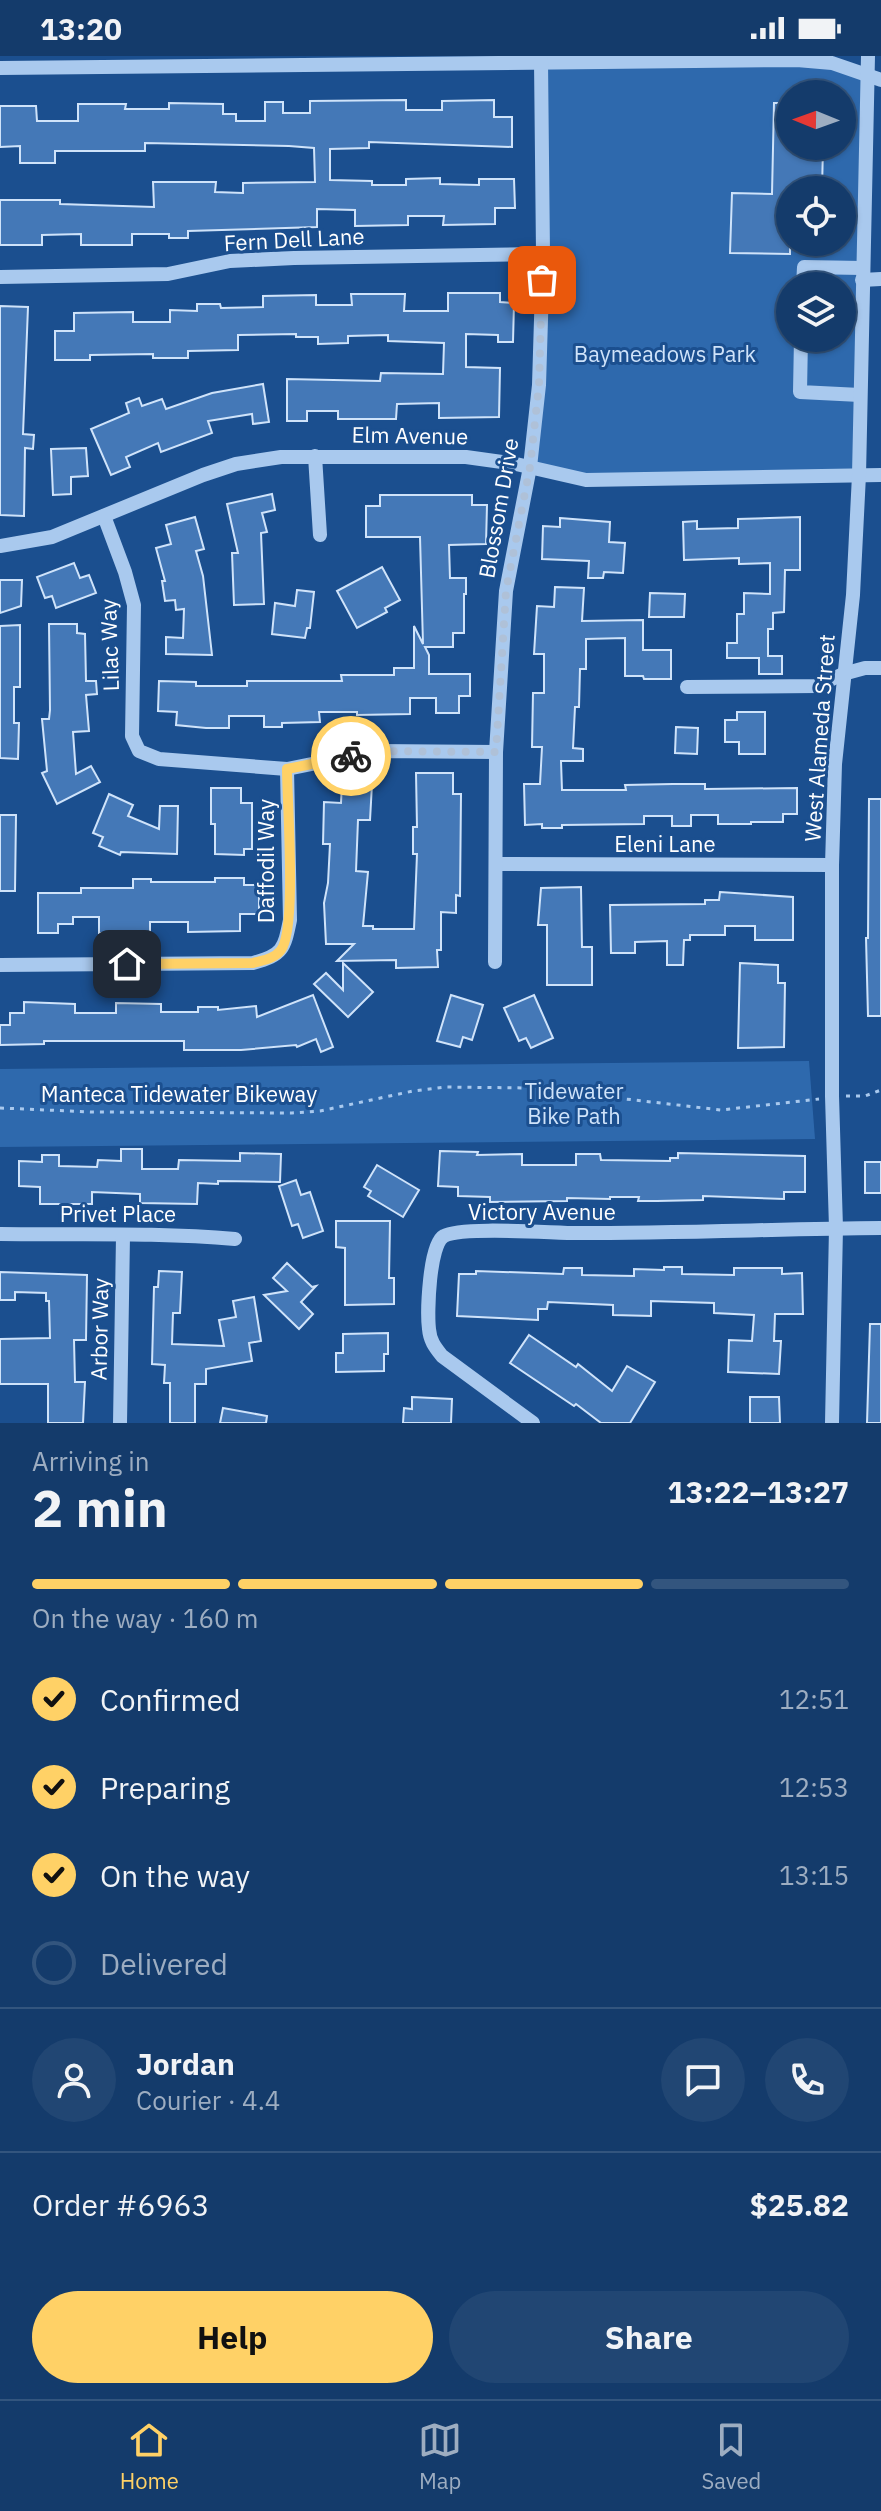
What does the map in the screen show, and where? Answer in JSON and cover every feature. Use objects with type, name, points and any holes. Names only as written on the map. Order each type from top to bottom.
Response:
[{"type":"street","name":"West Alameda Street","points":[[832,1423],[836,1228],[832,1096],[832,865],[835,764],[853,595],[859,475],[862,274],[874,78],[868,56]]},
{"type":"street","points":[[0,68],[62,62],[797,60],[832,63],[874,78]]},
{"type":"street","name":"Blossom Drive","points":[[495,962],[496,752],[506,591],[530,467],[539,385],[543,254],[541,61]]},
{"type":"street","name":"Fern Dell Lane","points":[[0,277],[168,274],[230,261],[294,258],[543,254]]},
{"type":"street","points":[[804,272],[804,267],[845,272]]},
{"type":"street","points":[[856,273],[881,279]]},
{"type":"street","points":[[801,352],[800,392],[860,395]]},
{"type":"street","points":[[315,456],[320,535]]},
{"type":"street","name":"Elm Avenue","points":[[0,546],[52,537],[203,475],[236,464],[281,457],[466,457],[586,480],[881,475]]},
{"type":"street","name":"Lilac Way","points":[[104,516],[134,605],[132,736],[139,751],[147,756],[287,769]]},
{"type":"street","points":[[687,687],[817,686],[843,674],[865,668],[881,668]]},
{"type":"street","points":[[287,769],[376,751],[496,752]]},
{"type":"street","name":"Daffodil Way","points":[[0,965],[253,963],[272,958],[280,952],[290,920],[287,769]]},
{"type":"street","name":"Eleni Lane","points":[[497,864],[832,865]]},
{"type":"street","name":"Victory Avenue","points":[[533,1423],[442,1356],[432,1344],[429,1328],[433,1254],[438,1241],[445,1235],[465,1231],[575,1233],[881,1228]]},
{"type":"street","name":"Privet Place","points":[[0,1234],[123,1236],[173,1233],[235,1239]]},
{"type":"street","name":"Arbor Way","points":[[120,1423],[123,1236]]},
{"type":"path","name":"Manteca Tidewater Bikeway","points":[[0,1108],[92,1112],[292,1113],[320,1111],[413,1091],[488,1086],[721,1110],[832,1096],[865,1096],[881,1090]]},
{"type":"green space","name":"Baymeadows Park","points":[[797,60],[867,75],[859,475],[586,480],[530,467],[539,385],[541,61]]},
{"type":"green space","name":"Tidewater Bike Path","points":[[809,1061],[815,1139],[0,1147],[0,1069]]},
{"type":"building","points":[[406,100],[406,110],[442,110],[442,101],[494,100],[494,117],[512,117],[512,147],[369,142],[369,148],[330,149],[330,180],[406,185],[406,179],[440,178],[440,184],[479,185],[479,179],[514,179],[515,208],[495,208],[495,224],[443,225],[444,216],[408,216],[408,225],[355,226],[355,210],[317,209],[317,227],[188,231],[188,238],[169,238],[169,234],[132,234],[132,245],[81,245],[81,234],[42,235],[42,245],[0,245],[0,200],[60,200],[60,204],[154,207],[153,182],[216,182],[215,192],[243,193],[243,183],[315,182],[314,148],[289,146],[145,143],[145,151],[55,151],[55,163],[20,163],[20,146],[0,147],[0,106],[36,106],[37,121],[78,121],[78,104],[126,104],[125,109],[169,109],[169,103],[223,104],[223,114],[236,114],[236,121],[265,121],[265,102],[283,102],[283,113],[310,113],[310,101]]},
{"type":"building","points":[[776,103],[776,160],[823,160],[822,176],[776,176],[776,254],[730,253],[732,193],[772,194]]},
{"type":"building","points":[[448,293],[500,293],[500,302],[514,303],[513,342],[498,342],[498,335],[466,334],[466,367],[500,368],[499,417],[439,418],[439,403],[397,404],[396,419],[338,419],[338,411],[307,411],[307,421],[287,421],[287,379],[380,381],[381,373],[443,374],[444,343],[388,341],[388,335],[348,336],[348,343],[318,344],[318,337],[296,337],[296,334],[238,335],[238,350],[188,351],[188,358],[153,358],[153,354],[90,355],[90,360],[55,360],[55,331],[74,331],[74,313],[133,312],[133,322],[170,322],[170,310],[197,311],[197,304],[220,304],[221,308],[263,307],[263,296],[316,295],[316,305],[352,305],[351,294],[405,294],[404,311],[448,311]]},
{"type":"building","points":[[0,306],[28,307],[23,434],[34,435],[33,449],[25,448],[24,516],[0,515]]},
{"type":"building","points":[[263,384],[269,422],[253,424],[252,414],[208,421],[212,433],[161,452],[158,443],[126,457],[130,467],[111,475],[91,429],[129,413],[126,403],[139,398],[142,406],[162,399],[166,409],[212,393]]},
{"type":"building","points":[[86,448],[88,476],[71,477],[71,494],[53,495],[51,449]]},
{"type":"building","points":[[272,494],[275,510],[262,513],[267,532],[261,533],[264,604],[234,605],[232,553],[238,553],[227,504]]},
{"type":"building","points":[[380,495],[472,495],[472,505],[487,505],[486,544],[449,545],[450,578],[466,578],[464,633],[453,633],[453,647],[425,647],[429,655],[429,674],[470,674],[470,696],[459,696],[459,713],[436,713],[436,698],[410,698],[410,714],[319,712],[320,722],[282,723],[282,727],[264,727],[264,716],[229,716],[229,728],[206,728],[176,725],[177,712],[158,711],[159,681],[196,682],[196,686],[247,686],[247,681],[342,681],[341,675],[394,675],[394,668],[414,668],[414,626],[423,644],[420,537],[366,537],[366,506],[380,506]]},
{"type":"building","points":[[195,517],[204,549],[196,551],[203,576],[212,655],[166,654],[166,637],[183,638],[184,609],[176,610],[175,600],[165,601],[162,581],[165,581],[156,548],[171,544],[166,525]]},
{"type":"building","points":[[800,517],[800,570],[785,570],[784,612],[773,613],[773,629],[768,629],[768,656],[782,656],[782,674],[759,674],[759,658],[727,658],[727,643],[737,643],[737,614],[744,614],[744,593],[770,594],[770,563],[739,564],[739,558],[684,560],[683,522],[697,521],[697,529],[738,528],[738,519]]},
{"type":"building","points":[[560,518],[610,522],[609,542],[625,543],[623,573],[604,572],[603,578],[588,578],[589,561],[542,559],[543,526],[560,527]]},
{"type":"building","points":[[74,563],[80,578],[89,575],[96,593],[56,608],[52,596],[45,598],[37,577]]},
{"type":"building","points":[[382,567],[400,600],[385,608],[387,612],[357,628],[337,591]]},
{"type":"building","points":[[0,580],[22,580],[21,606],[0,613]]},
{"type":"building","points":[[555,587],[584,588],[582,621],[643,620],[643,650],[671,650],[671,679],[644,679],[643,676],[625,676],[625,638],[586,639],[586,669],[580,669],[573,748],[583,749],[583,761],[561,761],[562,790],[626,790],[625,785],[673,784],[705,784],[705,789],[797,788],[797,814],[783,814],[783,822],[751,824],[718,824],[718,815],[691,815],[691,826],[672,826],[672,816],[644,816],[644,824],[562,825],[562,828],[525,825],[524,784],[540,784],[542,747],[532,747],[533,693],[544,693],[544,654],[534,654],[537,606],[554,607]]},
{"type":"building","points":[[297,590],[314,592],[310,628],[307,628],[305,638],[272,634],[275,603],[295,606]]},
{"type":"building","points":[[650,593],[685,594],[684,617],[649,617]]},
{"type":"building","points":[[49,624],[77,624],[77,633],[85,634],[86,681],[96,681],[97,694],[86,695],[89,731],[73,732],[76,774],[91,766],[100,782],[57,804],[42,773],[47,771],[42,719],[49,719],[50,710]]},
{"type":"building","points":[[20,625],[20,687],[14,687],[14,723],[19,723],[18,759],[0,758],[0,626]]},
{"type":"building","points":[[737,712],[765,712],[765,754],[739,754],[739,742],[725,742],[725,720],[737,720]]},
{"type":"building","points":[[676,727],[698,728],[697,754],[675,753]]},
{"type":"building","points":[[416,773],[453,773],[453,794],[461,794],[460,896],[456,895],[456,913],[441,912],[438,967],[396,968],[396,960],[337,961],[354,944],[326,944],[324,903],[330,844],[323,844],[324,802],[341,803],[342,783],[372,784],[370,820],[358,820],[356,871],[368,872],[363,926],[373,926],[373,929],[414,929]]},
{"type":"building","points":[[211,788],[241,788],[241,803],[252,803],[252,849],[244,849],[244,855],[215,854]]},
{"type":"building","points":[[109,794],[133,805],[128,816],[159,829],[160,806],[178,806],[177,854],[121,852],[120,855],[99,846],[103,837],[93,833]]},
{"type":"building","points":[[869,799],[881,799],[881,1016],[868,1016]]},
{"type":"building","points":[[0,815],[16,815],[15,891],[0,891]]},
{"type":"building","points":[[215,878],[244,878],[244,885],[259,885],[259,914],[240,914],[240,931],[188,932],[188,922],[150,922],[150,933],[99,933],[99,917],[73,917],[73,924],[58,924],[58,933],[38,933],[38,893],[81,893],[81,888],[133,888],[133,879],[215,882]]},
{"type":"building","points":[[581,887],[582,947],[592,947],[592,985],[547,985],[547,925],[538,925],[541,888]]},
{"type":"building","points":[[720,892],[793,897],[793,940],[755,940],[755,926],[725,926],[725,935],[690,935],[690,940],[684,940],[683,965],[667,965],[667,941],[635,942],[635,953],[611,953],[610,905],[705,904],[705,900],[719,900]]},
{"type":"building","points":[[343,963],[373,992],[348,1017],[314,984],[326,973],[343,990]]},
{"type":"building","points":[[740,963],[778,965],[778,983],[785,983],[784,1047],[738,1048]]},
{"type":"building","points":[[313,995],[333,1047],[321,1052],[316,1039],[297,1047],[241,1050],[184,1050],[184,1041],[44,1041],[44,1044],[0,1045],[0,1025],[10,1025],[10,1013],[24,1013],[24,1002],[75,1004],[75,1013],[116,1013],[116,1003],[161,1004],[161,1012],[198,1012],[198,1007],[218,1007],[218,1010],[256,1006],[257,1017]]},
{"type":"building","points":[[451,995],[483,1005],[472,1040],[463,1037],[460,1047],[437,1041]]},
{"type":"building","points":[[534,995],[553,1038],[531,1048],[526,1038],[519,1041],[504,1008]]},
{"type":"building","points":[[121,1149],[142,1149],[142,1169],[178,1169],[179,1160],[240,1161],[240,1153],[281,1154],[280,1182],[198,1183],[197,1204],[140,1203],[140,1194],[92,1192],[92,1204],[40,1204],[40,1187],[19,1186],[19,1161],[42,1162],[42,1155],[59,1155],[59,1166],[97,1167],[98,1160],[121,1161]]},
{"type":"building","points":[[440,1151],[478,1152],[477,1155],[522,1154],[522,1165],[576,1165],[576,1154],[600,1154],[601,1160],[670,1161],[670,1158],[678,1158],[678,1153],[805,1156],[805,1192],[784,1192],[784,1199],[703,1196],[703,1200],[638,1201],[639,1197],[610,1197],[490,1202],[490,1197],[458,1196],[458,1187],[438,1186]]},
{"type":"building","points":[[865,1162],[881,1162],[881,1193],[865,1193]]},
{"type":"building","points":[[377,1165],[419,1190],[403,1217],[368,1196],[371,1191],[364,1187]]},
{"type":"building","points":[[296,1180],[301,1195],[310,1192],[323,1231],[303,1238],[298,1224],[292,1226],[279,1186]]},
{"type":"building","points":[[336,1221],[390,1221],[389,1278],[394,1278],[394,1304],[345,1305],[345,1248],[336,1247]]},
{"type":"building","points":[[287,1263],[312,1287],[316,1286],[301,1302],[313,1314],[299,1329],[264,1295],[287,1291],[273,1278]]},
{"type":"building","points":[[664,1267],[682,1267],[682,1274],[734,1275],[734,1268],[782,1268],[782,1274],[802,1273],[803,1314],[775,1314],[774,1341],[781,1341],[779,1374],[728,1372],[729,1340],[752,1341],[754,1315],[714,1313],[714,1303],[651,1301],[651,1316],[613,1315],[613,1305],[548,1302],[547,1309],[538,1309],[538,1320],[457,1316],[459,1274],[476,1274],[476,1271],[563,1274],[564,1268],[582,1268],[582,1275],[634,1276],[634,1269],[664,1270]]},
{"type":"building","points":[[159,1271],[182,1272],[180,1313],[173,1313],[172,1344],[224,1346],[219,1320],[236,1317],[233,1301],[254,1297],[261,1341],[249,1343],[252,1361],[206,1369],[206,1384],[195,1384],[195,1423],[170,1423],[170,1383],[164,1383],[165,1365],[152,1364],[154,1287],[158,1287]]},
{"type":"building","points":[[0,1272],[87,1275],[86,1340],[74,1340],[75,1382],[85,1382],[83,1423],[48,1423],[48,1384],[0,1384],[0,1339],[50,1338],[46,1293],[15,1292],[15,1300],[0,1300]]},
{"type":"building","points":[[870,1324],[881,1324],[881,1423],[867,1423]]},
{"type":"building","points":[[388,1333],[384,1371],[336,1372],[336,1353],[343,1353],[343,1334]]},
{"type":"building","points":[[529,1335],[576,1367],[578,1364],[612,1391],[627,1366],[655,1382],[630,1423],[601,1423],[510,1363]]},
{"type":"building","points":[[412,1397],[452,1399],[451,1423],[403,1423],[404,1408],[412,1409]]},
{"type":"building","points":[[750,1397],[779,1397],[780,1423],[750,1423]]},
{"type":"building","points":[[223,1408],[267,1416],[266,1423],[220,1423]]},
{"type":"way so far","points":[[351,756],[376,751],[496,752],[506,591],[530,467],[539,385],[542,280]]},
{"type":"route","points":[[127,964],[253,963],[272,958],[280,952],[290,920],[287,769],[351,756]]}]
